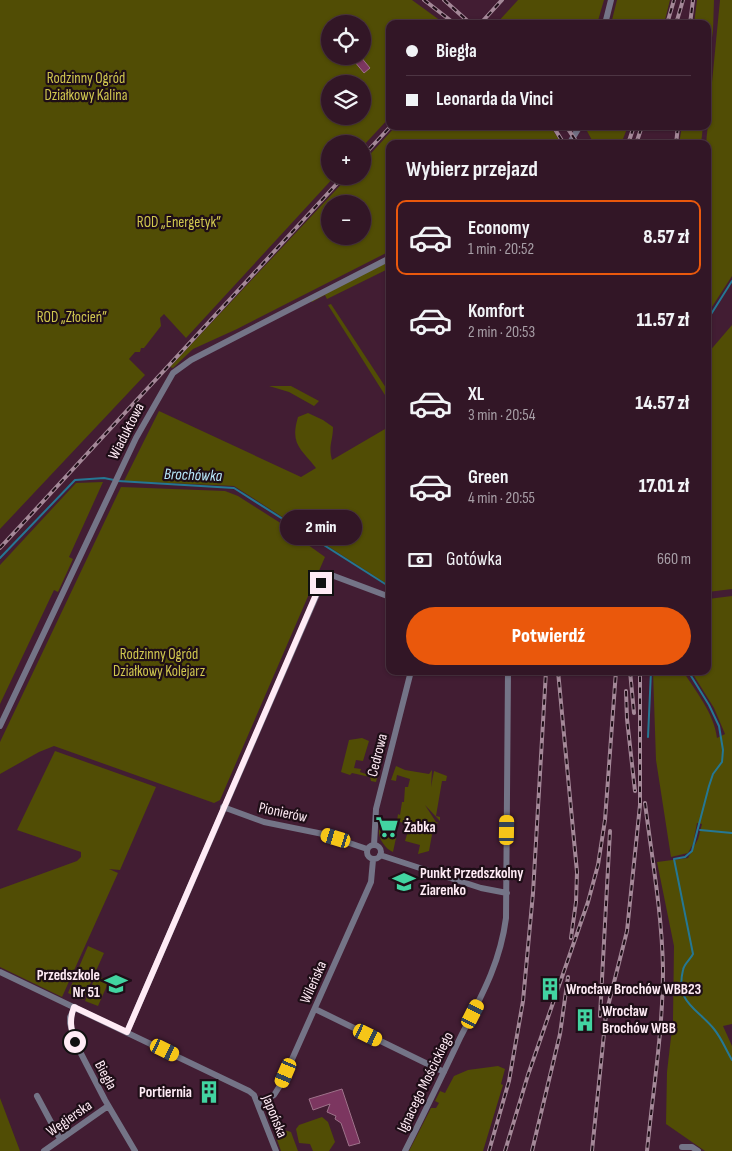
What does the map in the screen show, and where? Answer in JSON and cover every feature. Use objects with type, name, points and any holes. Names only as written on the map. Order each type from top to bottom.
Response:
[{"type":"street","points":[[606,20],[611,0]]},
{"type":"street","name":"Wiaduktowa","points":[[0,726],[115,481],[155,401],[173,373],[180,366],[386,260]]},
{"type":"street","points":[[0,972],[127,1032],[321,583],[326,576],[331,575],[386,596]]},
{"type":"street","name":"Cedrowa","points":[[374,845],[376,809],[410,675]]},
{"type":"street","name":"Ignacego Mościckiego","points":[[405,1151],[494,968],[503,944],[507,893],[508,675]]},
{"type":"street","name":"Pionierów","points":[[223,807],[264,822],[323,834],[367,849]]},
{"type":"street","points":[[374,845],[379,848],[380,855],[374,860],[367,856],[367,849],[374,845]]},
{"type":"street","points":[[380,855],[481,888],[507,893]]},
{"type":"street","name":"Wileńska","points":[[258,1103],[278,1090],[371,882],[374,860]]},
{"type":"street","name":"Biegła","points":[[74,1007],[70,1017],[70,1024],[75,1042],[108,1106],[135,1151]]},
{"type":"street","points":[[315,1009],[444,1072]]},
{"type":"street","name":"Japońska","points":[[127,1032],[249,1091],[254,1095],[258,1103],[276,1151]]},
{"type":"street","points":[[37,1096],[60,1139]]},
{"type":"street","name":"Węgierska","points":[[44,1151],[108,1106]]},
{"type":"street","points":[[682,1147],[692,1147],[698,1151]]},
{"type":"green space","points":[[0,0],[412,0],[440,20],[386,20],[386,121],[371,137],[371,135],[321,135],[321,185],[327,185],[186,338],[164,314],[160,318],[161,326],[144,348],[141,348],[140,352],[135,352],[129,359],[145,375],[0,529]]},
{"type":"green space","points":[[518,0],[604,0],[598,20],[500,20]]},
{"type":"green space","points":[[617,0],[670,0],[665,20],[612,20]]},
{"type":"green space","points":[[697,0],[714,0],[711,45],[711,20],[694,20]]},
{"type":"green space","points":[[720,0],[732,0],[732,276],[711,308],[711,140],[706,140],[707,130],[711,130],[711,93]]},
{"type":"green space","points":[[392,130],[553,130],[559,140],[386,140],[386,253],[237,329],[193,349],[173,368],[170,367],[321,206],[321,245],[371,245],[371,195],[331,195],[341,185],[371,185],[371,153]]},
{"type":"green space","points":[[626,130],[623,140],[592,140],[587,131]]},
{"type":"green space","points":[[681,130],[703,130],[701,140],[680,140]]},
{"type":"green space","points":[[386,261],[386,270],[327,299],[325,295],[312,302],[311,300]]},
{"type":"green space","points":[[331,304],[386,388],[386,397],[328,305]]},
{"type":"green space","points":[[732,325],[732,589],[711,592],[711,350]]},
{"type":"green space","points":[[269,386],[291,386],[319,401],[314,406],[289,392]]},
{"type":"green space","points":[[159,411],[301,477],[316,468],[301,450],[296,440],[295,434],[298,417],[308,413],[333,427],[332,460],[385,429],[386,583],[234,486],[124,481]]},
{"type":"green space","points":[[103,482],[69,557],[73,559],[58,592],[54,590],[0,704],[0,565],[76,483]]},
{"type":"green space","name":"Rodzinny Ogród Działkowy Kolejarz","points":[[121,487],[225,491],[238,496],[282,524],[325,557],[220,800],[214,803],[54,746],[39,752],[0,774],[0,742]]},
{"type":"green space","points":[[732,596],[732,1024],[723,1026],[732,1046],[732,1151],[705,1151],[666,1124],[667,1072],[673,1020],[674,946],[657,862],[688,858],[698,839],[702,824],[697,823],[693,844],[688,853],[671,857],[656,760],[653,675],[686,675],[708,711],[717,738],[725,734],[714,708],[693,675],[711,675],[711,599]]},
{"type":"green space","points":[[362,738],[369,741],[363,761],[356,760],[354,768],[361,769],[360,772],[369,775],[371,768],[379,770],[376,782],[371,781],[370,777],[341,772],[349,740]]},
{"type":"green space","points":[[55,751],[156,787],[120,870],[109,869],[118,873],[62,997],[0,967],[0,889],[77,861],[81,857],[81,852],[17,830]]},
{"type":"green space","points":[[396,766],[405,770],[429,774],[432,770],[431,787],[434,771],[447,776],[446,781],[442,781],[436,816],[440,817],[440,821],[425,805],[436,822],[439,823],[434,824],[429,851],[418,854],[420,845],[405,841],[410,825],[397,821],[402,802],[404,802],[405,787],[408,787],[410,779],[397,775],[396,781],[391,780]]},
{"type":"green space","points":[[379,830],[393,833],[396,838],[393,852],[383,843]]},
{"type":"green space","points":[[88,946],[104,953],[83,1000],[68,993]]},
{"type":"green space","points":[[96,975],[109,981],[98,1006],[85,1001]]},
{"type":"green space","points":[[498,1066],[505,1069],[501,1084],[503,1085],[483,1151],[409,1151],[431,1108],[436,1108],[439,1103],[435,1101],[440,1091],[445,1093],[454,1076],[468,1070]]},
{"type":"green space","points":[[0,1098],[20,1151],[0,1151]]},
{"type":"green space","points":[[322,1117],[328,1122],[335,1142],[329,1151],[313,1151],[310,1144],[299,1143],[296,1129],[299,1125]]},
{"type":"green space","points":[[284,1130],[291,1132],[298,1151],[281,1151],[276,1137],[277,1133]]},
{"type":"building","points":[[357,65],[368,65],[370,68],[364,73]]},
{"type":"building","name":"Wrocław Brochów WBB","points":[[582,1011],[590,1012],[588,1028],[580,1027]]},
{"type":"building","points":[[342,1089],[360,1143],[349,1146],[341,1123],[335,1119],[336,1116],[327,1112],[330,1104],[313,1110],[309,1099]]},
{"type":"waterway","name":"Brochówka","points":[[711,314],[732,281]]},
{"type":"waterway","name":"Brochówka","points":[[0,558],[75,480],[104,478],[114,480]]},
{"type":"waterway","name":"Brochówka","points":[[118,481],[234,488],[386,584]]},
{"type":"waterway","points":[[648,737],[651,675]]},
{"type":"waterway","points":[[690,675],[709,705],[719,726],[723,750],[722,762],[713,774],[709,786],[692,851],[685,857],[674,859],[693,954],[684,968],[681,981],[685,998],[717,1033],[732,1060]]},
{"type":"waterway","points":[[700,830],[732,833]]},
{"type":"railway","points":[[424,0],[450,20]]},
{"type":"railway","points":[[444,0],[466,20]]},
{"type":"railway","points":[[484,20],[502,0]]},
{"type":"railway","points":[[668,20],[674,0]]},
{"type":"railway","points":[[677,20],[683,0]]},
{"type":"railway","points":[[690,20],[693,0]]},
{"type":"railway","points":[[371,147],[387,130]]},
{"type":"railway","points":[[555,130],[562,140]]},
{"type":"railway","points":[[569,130],[575,140]]},
{"type":"railway","points":[[629,140],[633,130]]},
{"type":"railway","points":[[637,140],[641,130]]},
{"type":"railway","points":[[676,140],[678,130]]},
{"type":"railway","points":[[0,548],[336,185]]},
{"type":"railway","points":[[489,1151],[509,1081],[523,1001],[533,893],[546,675]]},
{"type":"railway","points":[[558,675],[577,872],[576,902],[571,938]]},
{"type":"railway","points":[[505,1151],[528,1075],[588,902],[598,865],[605,820],[616,675]]},
{"type":"railway","points":[[630,675],[634,713]]},
{"type":"railway","points":[[592,1151],[606,1014],[627,931],[640,805],[640,675]]},
{"type":"railway","points":[[626,691],[627,719],[635,791]]},
{"type":"railway","points":[[645,803],[659,907],[663,969],[660,1038],[647,1151]]},
{"type":"railway","points":[[600,1016],[610,831]]},
{"type":"railway","points":[[532,1151],[560,1034],[568,977]]},
{"type":"place","name":"Żabka","points":[[387,827]]},
{"type":"place","name":"Punkt Przedszkolny Ziarenko","points":[[404,882]]},
{"type":"place","name":"Przedszkole Nr 51","points":[[116,984]]},
{"type":"place","name":"Wrocław Brochów WBB23","points":[[550,989]]},
{"type":"place","name":"Wrocław Brochów WBB","points":[[585,1020]]},
{"type":"place","name":"Portiernia","points":[[209,1092]]},
{"type":"route","points":[[75,1042],[70,1024],[70,1017],[74,1007],[127,1032],[152,970],[321,583]]},
{"type":"park label","name":"Rodzinny Ogród Działkowy Kalina","points":[[86,86]]},
{"type":"park label","name":"ROD „Energetyk”","points":[[179,222]]},
{"type":"park label","name":"ROD „Złocień”","points":[[72,317]]}]
